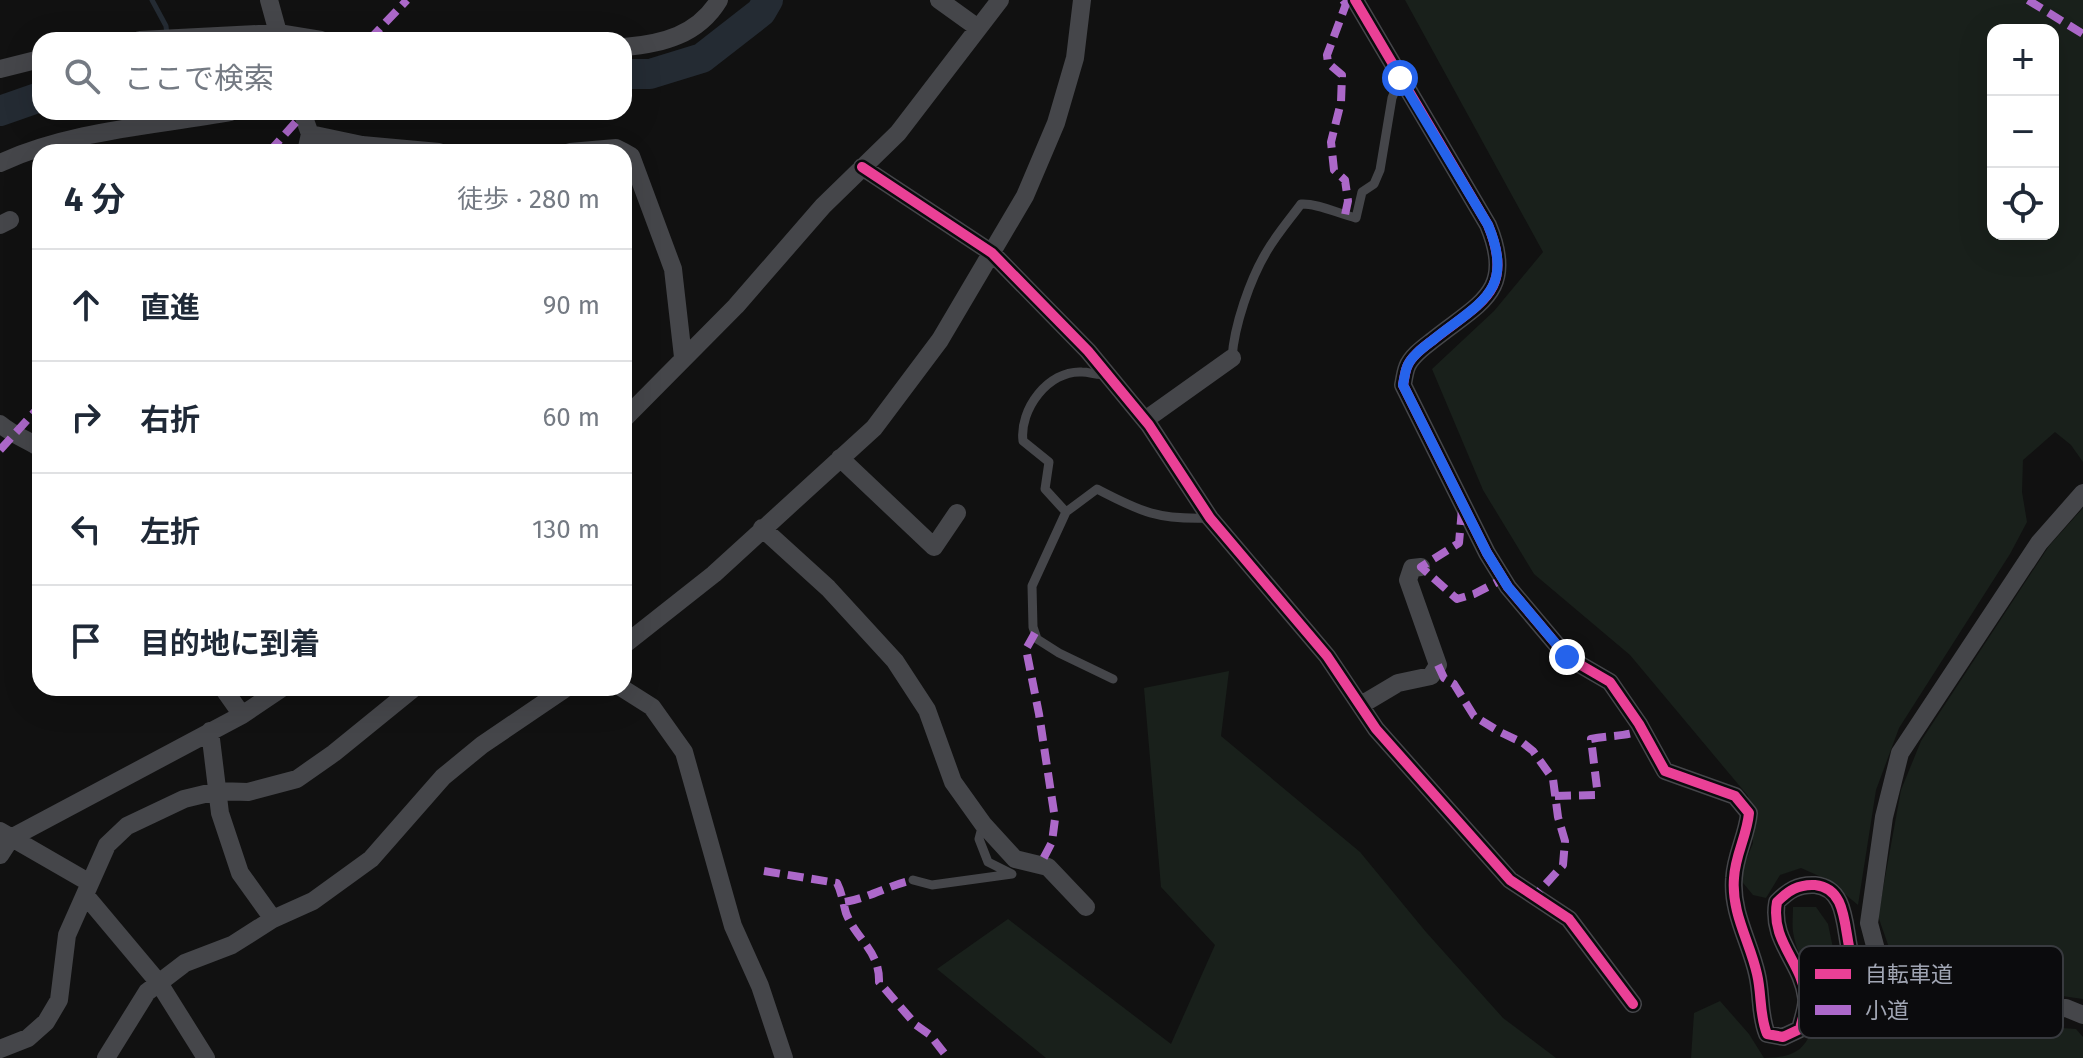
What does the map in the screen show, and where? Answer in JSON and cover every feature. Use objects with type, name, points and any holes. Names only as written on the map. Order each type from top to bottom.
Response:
[{"type":"street","points":[[269,0],[278,32]]},
{"type":"street","points":[[632,46],[649,45],[688,32],[719,0]]},
{"type":"street","points":[[939,0],[978,28]]},
{"type":"street","points":[[632,411],[736,306],[823,206],[898,133],[1000,0]]},
{"type":"street","points":[[632,639],[714,574],[874,428],[940,340],[1025,196],[1056,123],[1075,58],[1082,0]]},
{"type":"street","points":[[1355,0],[1488,225],[1498,248],[1498,272],[1491,293],[1419,351],[1407,364],[1403,385],[1487,553],[1508,587],[1567,657],[1610,682],[1639,724],[1665,771],[1735,796],[1749,813],[1747,834],[1736,858],[1733,883],[1743,935],[1758,977],[1762,1021],[1767,1034],[1783,1037],[1799,1029]]},
{"type":"street","points":[[0,69],[32,61]]},
{"type":"street","points":[[56,144],[84,136],[182,120]]},
{"type":"street","points":[[304,120],[308,143],[335,144]]},
{"type":"street","points":[[0,163],[32,151]]},
{"type":"street","points":[[632,159],[673,269],[683,357]]},
{"type":"street","points":[[862,167],[992,253],[1107,374],[1145,420],[1210,518],[1327,656],[1376,729],[1510,880],[1569,919],[1633,1004]]},
{"type":"street","points":[[1145,420],[1232,358]]},
{"type":"street","points":[[0,424],[13,436],[32,443]]},
{"type":"street","points":[[840,458],[934,547],[957,513]]},
{"type":"street","points":[[1875,946],[1869,923],[1884,817],[1900,753],[2039,543],[2083,493]]},
{"type":"street","points":[[762,528],[828,588],[895,661],[927,710],[953,782],[983,824],[1015,859],[1048,867],[1086,907]]},
{"type":"street","points":[[1361,705],[1398,683],[1431,676],[1438,665],[1408,580],[1412,568],[1421,567]]},
{"type":"street","points":[[632,694],[652,707],[684,752],[733,926],[760,986],[784,1058]]},
{"type":"street","points":[[229,696],[242,715]]},
{"type":"street","points":[[0,855],[6,834],[242,715],[270,696]]},
{"type":"street","points":[[0,1049],[28,1038],[46,1022],[59,1000],[67,935],[107,845],[127,826],[184,799],[217,791],[248,792],[297,779],[404,696]]},
{"type":"street","points":[[106,1058],[147,992],[185,963],[232,945],[273,919],[313,901],[371,859],[443,777],[482,745],[554,696]]},
{"type":"street","points":[[210,731],[220,813],[240,873],[273,919]]},
{"type":"street","points":[[6,834],[88,890],[159,983],[206,1058]]},
{"type":"street","points":[[1799,975],[1774,919],[1777,902],[1798,885],[1824,886],[1835,895],[1841,906],[1849,946]]},
{"type":"street","points":[[2063,1008],[2083,1015]]},
{"type":"lane","points":[[1232,358],[1235,332],[1260,266],[1301,204],[1312,203],[1327,211],[1356,218],[1362,192],[1374,184],[1380,170],[1392,98],[1400,78]]},
{"type":"lane","points":[[1066,512],[1045,489],[1049,462],[1023,441],[1026,416],[1031,402],[1047,385],[1081,371],[1095,376],[1107,374]]},
{"type":"lane","points":[[1113,679],[1037,639],[1033,627],[1032,586],[1066,512],[1097,489],[1142,513],[1182,519],[1210,518]]},
{"type":"lane","points":[[913,880],[932,885],[1012,874],[988,862],[979,839],[983,824]]},
{"type":"shaded area","points":[[1405,0],[2083,0],[2083,462],[2071,445],[2055,432],[2023,460],[2022,492],[2027,522],[2010,554],[1899,728],[1876,790],[1858,905],[1828,880],[1801,868],[1780,875],[1766,898],[1753,895],[1739,878],[1753,843],[1748,796],[1630,655],[1534,574],[1483,490],[1432,369],[1494,311],[1543,252]]},
{"type":"shaded area","points":[[2083,508],[2083,999],[2063,996],[2063,946],[1888,946],[1878,916],[1901,790],[1921,741],[2049,546]]},
{"type":"shaded area","points":[[1229,671],[1221,736],[1360,852],[1503,1018],[1556,1058],[1046,1058],[937,969],[1008,919],[1171,1044],[1215,945],[1161,887],[1144,688]]},
{"type":"shaded area","points":[[1793,907],[1816,907],[1828,924],[1833,946],[1799,946],[1799,951],[1793,929]]},
{"type":"shaded area","points":[[1720,1001],[1749,1034],[1764,1058],[1691,1058],[1694,1013]]},
{"type":"shaded area","points":[[2063,1028],[2076,1029],[2083,1037],[2083,1058],[1764,1058],[1785,1056],[1797,1051],[1808,1038],[2063,1038]]},
{"type":"waterway","points":[[152,0],[167,32]]},
{"type":"waterway","points":[[632,74],[650,74],[702,58],[761,12],[768,0]]},
{"type":"waterway","points":[[0,111],[32,100]]},
{"type":"marked path","points":[[377,32],[407,0]]},
{"type":"marked path","points":[[1343,0],[1346,4],[1327,55],[1328,63],[1342,75],[1341,102],[1331,142],[1334,170],[1345,180],[1348,201],[1345,215]]},
{"type":"marked path","points":[[2028,0],[2083,34]]},
{"type":"marked path","points":[[276,144],[298,120]]},
{"type":"marked path","points":[[0,450],[32,415]]},
{"type":"marked path","points":[[1462,509],[1459,543],[1421,567],[1457,599],[1503,579]]},
{"type":"marked path","points":[[1035,633],[1026,649],[1055,819],[1052,842],[1040,865]]},
{"type":"marked path","points":[[1438,665],[1444,678],[1454,684],[1474,716],[1523,743],[1533,751],[1553,779],[1565,841],[1563,865],[1535,896]]},
{"type":"marked path","points":[[1555,796],[1595,795],[1597,788],[1591,739],[1642,730]]},
{"type":"marked path","points":[[764,871],[837,883],[850,922],[876,962],[879,982],[948,1058]]},
{"type":"marked path","points":[[845,902],[913,880]]},
{"type":"cycle path","points":[[1355,0],[1488,225],[1496,248],[1498,266],[1488,294],[1415,355],[1407,367],[1403,385],[1487,553],[1508,587],[1567,657],[1610,682],[1639,724],[1665,771],[1735,796],[1749,813],[1735,870],[1735,903],[1757,974],[1767,1034],[1783,1037],[1799,1029]]},
{"type":"cycle path","points":[[862,167],[992,253],[1088,351],[1149,425],[1210,518],[1327,656],[1376,729],[1510,880],[1569,919],[1633,1004]]},
{"type":"cycle path","points":[[1799,973],[1782,940],[1776,916],[1777,902],[1798,887],[1815,885],[1828,889],[1836,897],[1842,909],[1849,946]]},
{"type":"route","points":[[1400,78],[1488,225],[1498,248],[1498,272],[1491,293],[1419,351],[1407,364],[1403,385],[1487,553],[1508,587],[1567,657]]}]
